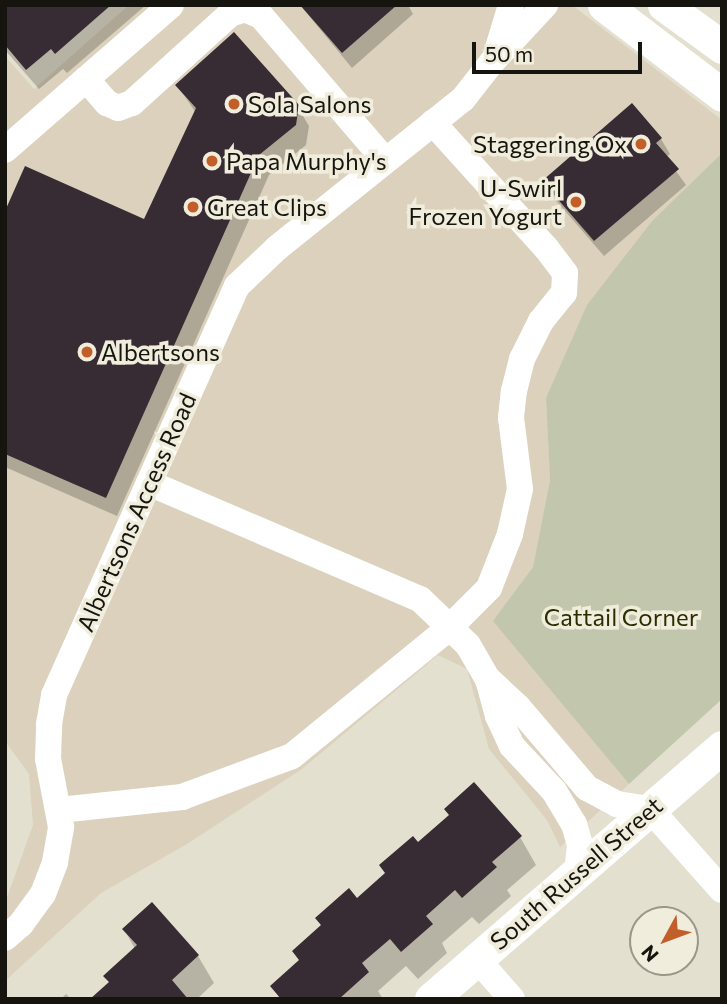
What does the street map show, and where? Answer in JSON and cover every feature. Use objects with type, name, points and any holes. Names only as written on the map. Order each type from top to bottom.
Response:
[{"type":"main road","points":[[604,5],[722,95]]},
{"type":"main road","points":[[639,5],[722,68]]},
{"type":"main road","points":[[664,5],[722,47]]},
{"type":"main road","name":"South Russell Street","points":[[431,999],[722,747]]},
{"type":"lane","points":[[5,150],[171,5]]},
{"type":"lane","points":[[492,62],[511,5]]},
{"type":"lane","points":[[492,62],[545,5]]},
{"type":"lane","points":[[86,79],[107,103],[118,108],[132,103],[230,14],[245,9],[261,16],[385,160]]},
{"type":"lane","name":"Albertsons Access Road","points":[[5,938],[21,924],[43,894],[55,862],[61,828],[48,759],[48,724],[54,695],[237,286],[258,265],[463,99],[492,62]]},
{"type":"lane","points":[[59,810],[182,797],[292,756],[450,627],[489,588],[510,534],[520,489],[511,418],[514,391],[523,359],[541,321],[564,293],[565,273],[546,248],[433,123]]},
{"type":"lane","points":[[149,483],[420,598],[468,645],[488,679],[498,716],[512,746],[554,790],[574,824],[580,845],[577,872]]},
{"type":"lane","points":[[488,679],[518,707],[555,754],[587,788],[617,804],[650,808],[722,890]]},
{"type":"lane","points":[[477,959],[512,999]]},
{"type":"shaded area","points":[[129,5],[572,5],[722,120],[722,153],[653,220],[546,398],[550,480],[533,567],[494,621],[629,784],[560,847],[547,820],[489,749],[467,669],[438,655],[302,769],[187,844],[101,893],[5,981],[5,903],[33,825],[29,774],[5,741],[5,56],[34,89]]},
{"type":"green space","name":"Cattail Corner","points":[[722,153],[722,699],[629,784],[493,621],[533,567],[550,480],[546,398],[587,305],[653,220]]},
{"type":"building","points":[[5,5],[111,5],[55,54],[51,49],[26,70],[5,45]]},
{"type":"building","points":[[300,5],[397,5],[342,53]]},
{"type":"building","name":"Albertsons","points":[[234,32],[299,105],[296,125],[259,155],[106,498],[5,454],[5,211],[25,166],[144,219],[196,108],[175,85]]},
{"type":"building","points":[[632,103],[662,138],[656,143],[679,169],[594,241],[542,181]]},
{"type":"building","points":[[474,782],[522,836],[492,862],[497,867],[462,898],[455,890],[426,916],[433,924],[401,952],[390,939],[362,963],[369,972],[339,999],[281,999],[270,986],[299,960],[292,951],[321,925],[315,918],[349,888],[357,898],[385,873],[379,865],[413,836],[418,842],[449,815],[444,809]]},
{"type":"building","points":[[152,902],[199,955],[172,980],[188,999],[90,999],[109,982],[103,976],[137,945],[122,929]]},
{"type":"place","name":"Sola Salons","points":[[234,104]]},
{"type":"place","name":"Staggering Ox","points":[[641,144]]},
{"type":"place","name":"Papa Murphy's","points":[[212,161]]},
{"type":"place","name":"U-Swirl Frozen Yogurt","points":[[576,202]]},
{"type":"place","name":"Great Clips","points":[[193,207]]},
{"type":"place","name":"Albertsons","points":[[87,352]]}]
